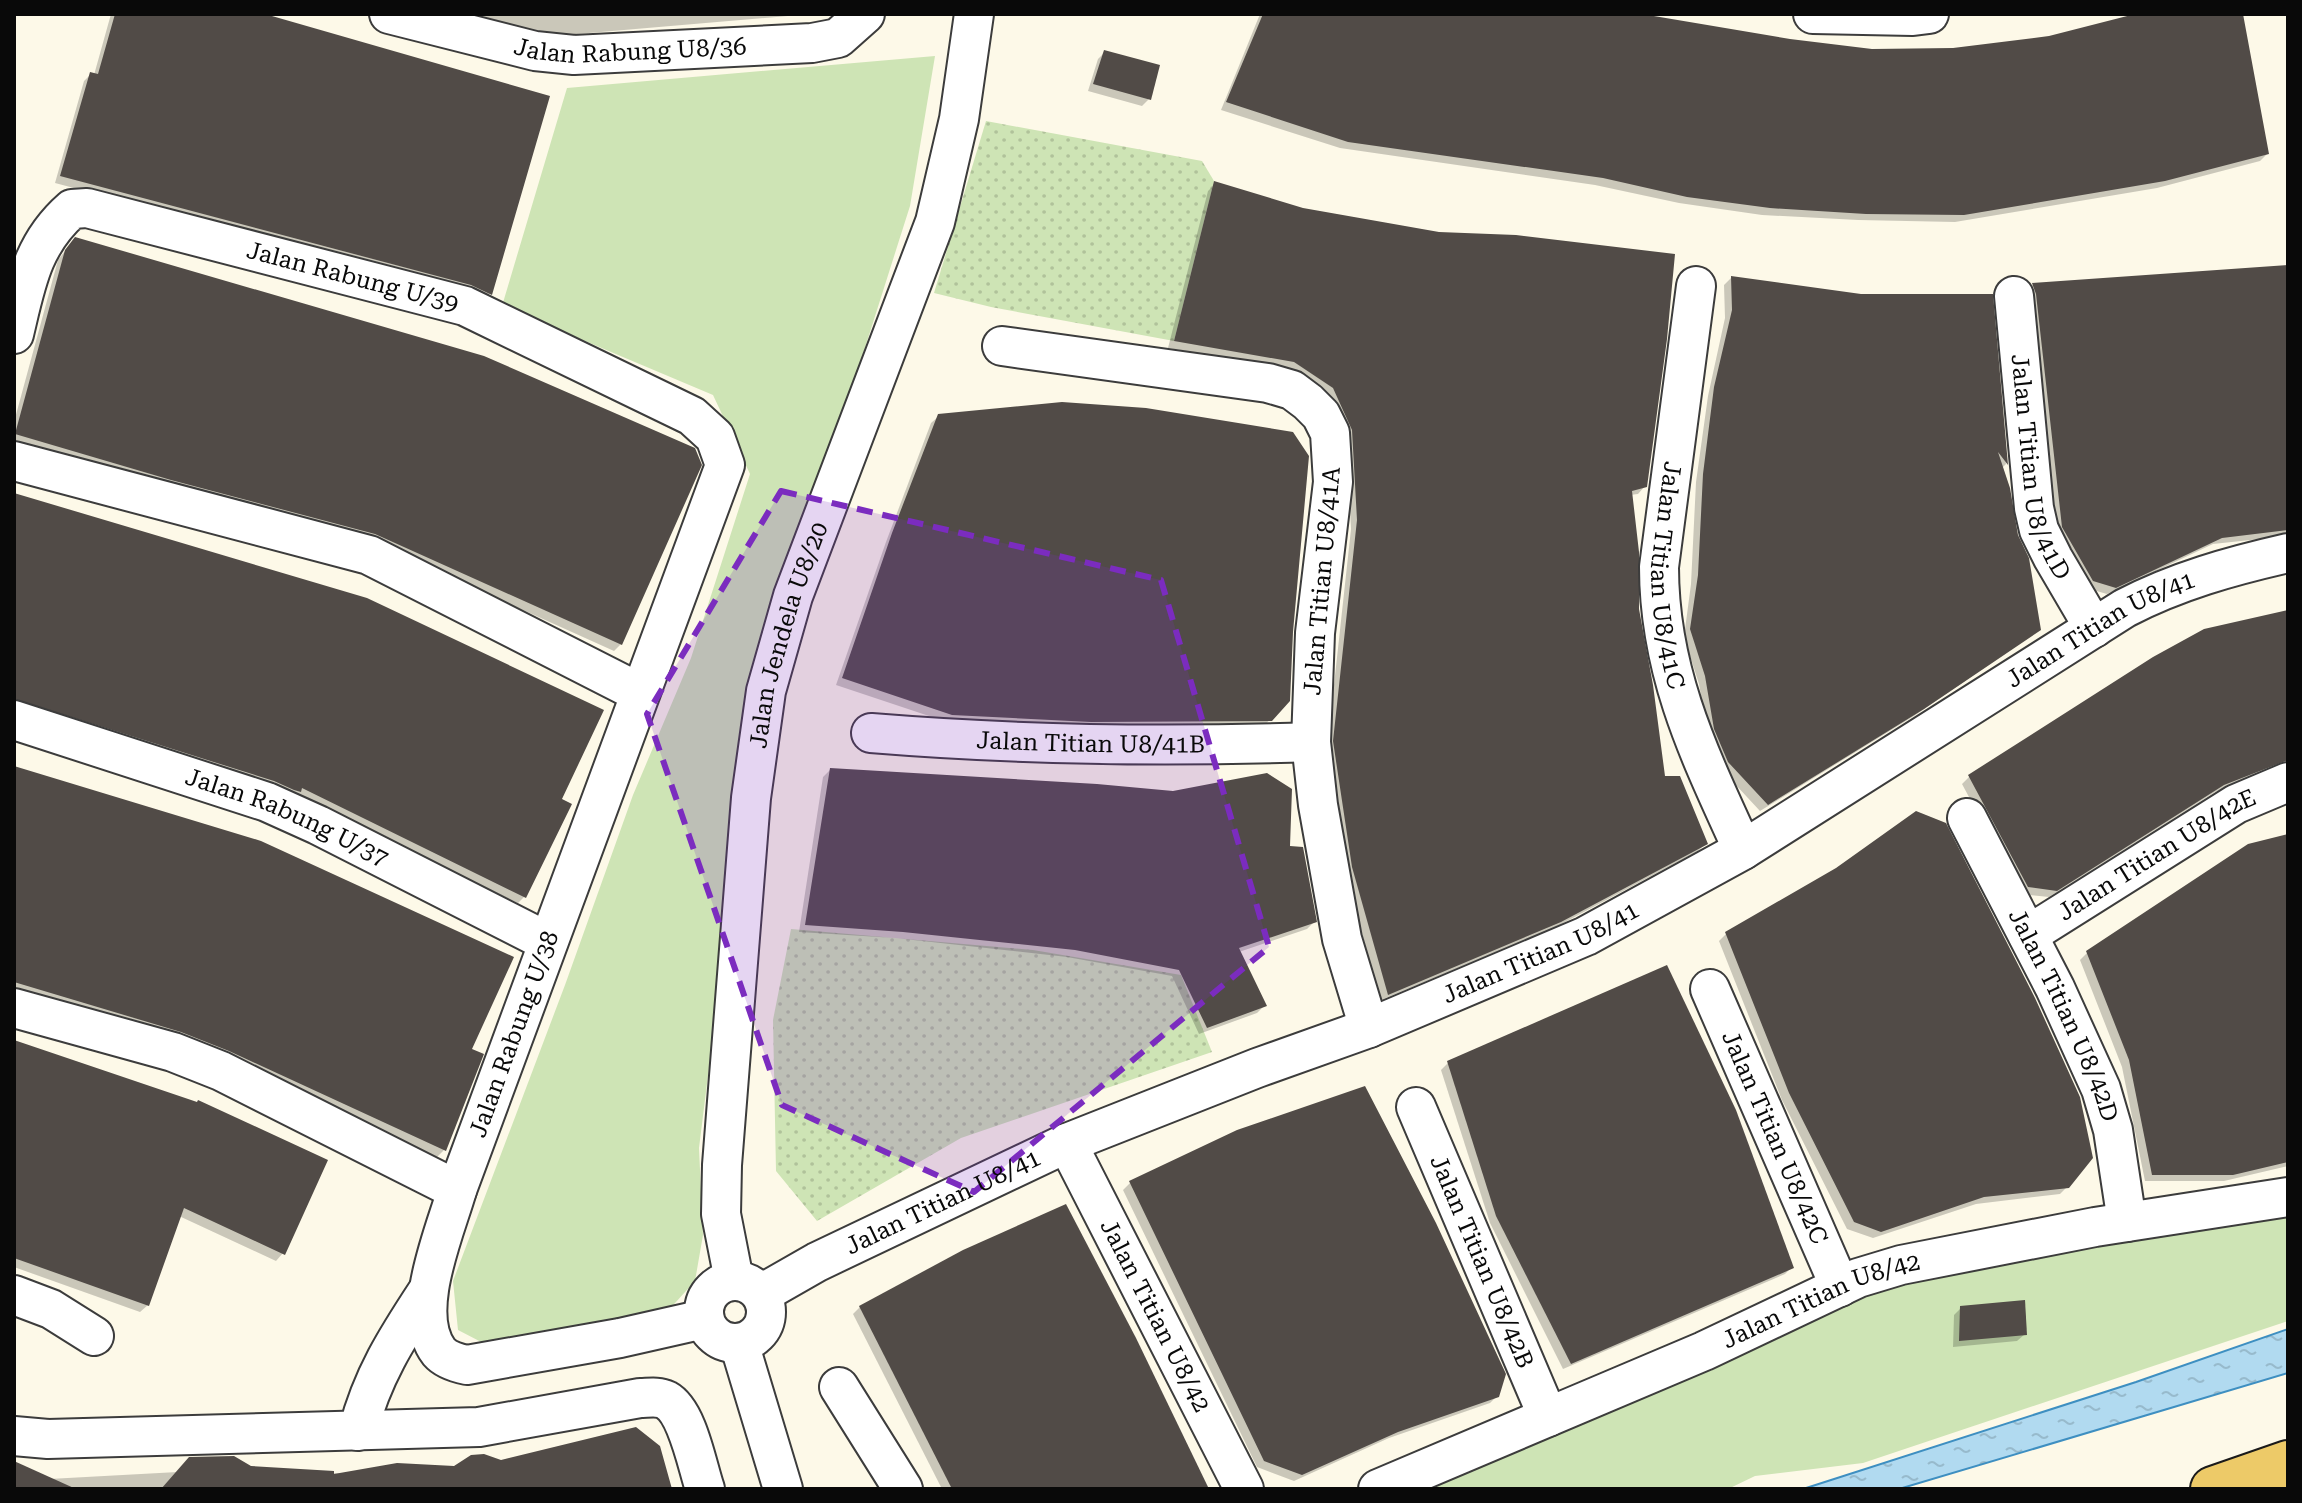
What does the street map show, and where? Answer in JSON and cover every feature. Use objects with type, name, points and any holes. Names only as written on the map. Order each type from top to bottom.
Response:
[{"type":"main road","points":[[2213,1489],[2288,1463]]},
{"type":"street","name":"Jalan Rabung U8/36","points":[[389,14],[535,51],[574,55],[812,43],[838,38],[865,14]]},
{"type":"street","name":"Jalan Jendela U8/20","points":[[748,1287],[721,1214],[722,1165],[751,798],[766,691],[793,596],[935,222],[959,119],[974,14]]},
{"type":"street","points":[[1813,14],[1929,14]]},
{"type":"street","name":"Jalan Rabung U/39","points":[[14,334],[33,261],[47,234],[72,209],[87,208],[465,306],[692,416],[715,437],[725,465]]},
{"type":"street","name":"Jalan Titian U8/41C","points":[[1696,286],[1659,567],[1659,599],[1663,633],[1684,716],[1743,850]]},
{"type":"street","name":"Jalan Titian U8/41D","points":[[2014,296],[2034,508],[2039,530],[2094,628]]},
{"type":"street","name":"Jalan Titian U8/41A","points":[[1002,346],[1268,383],[1292,390],[1321,415],[1330,433],[1333,482],[1315,633],[1311,742],[1318,805],[1342,939],[1369,1028]]},
{"type":"street","points":[[14,461],[369,555],[640,693]]},
{"type":"street","name":"Jalan Rabung U/38","points":[[704,1319],[620,1338],[467,1365],[452,1361],[440,1352],[431,1334],[427,1292],[457,1190],[725,465]]},
{"type":"street","name":"Jalan Titian U8/41","points":[[748,1287],[817,1262],[1067,1143],[1257,1068],[1369,1028],[1586,936],[1743,850],[2156,592],[2288,553]]},
{"type":"street","name":"Jalan Rabung U/37","points":[[14,720],[267,802],[548,942]]},
{"type":"street","name":"Jalan Titian U8/41B","points":[[871,733],[1092,746],[1311,742]]},
{"type":"street","name":"Jalan Titian U8/42E","points":[[2028,935],[2236,804],[2288,782]]},
{"type":"street","name":"Jalan Titian U8/42D","points":[[1967,818],[2055,988],[2108,1108],[2127,1222]]},
{"type":"street","name":"Jalan Titian U8/42C","points":[[1710,989],[1840,1287]]},
{"type":"street","points":[[14,1008],[173,1052],[221,1071],[457,1190]]},
{"type":"street","name":"Jalan Titian U8/42B","points":[[1416,1107],[1548,1417]]},
{"type":"street","name":"Jalan Titian U8/42","points":[[1067,1143],[1244,1489]]},
{"type":"street","name":"Jalan Titian U8/42","points":[[1378,1489],[1704,1351],[1840,1287],[1901,1265],[2127,1222],[2288,1197]]},
{"type":"street","points":[[717,1285],[748,1287],[766,1311],[761,1328],[748,1340],[739,1343],[717,1338],[704,1319],[705,1300],[717,1285]]},
{"type":"street","points":[[358,1431],[368,1394],[387,1354],[427,1292]]},
{"type":"street","points":[[14,1295],[51,1309],[94,1336]]},
{"type":"street","points":[[739,1343],[783,1489]]},
{"type":"street","points":[[839,1387],[903,1489]]},
{"type":"street","points":[[14,1436],[48,1439],[479,1427],[655,1397],[665,1399],[682,1418],[705,1489]]},
{"type":"highlighted area","points":[[781,491],[1161,580],[1269,947],[974,1192],[782,1105],[647,714]]},
{"type":"green space","points":[[935,56],[910,206],[843,417],[767,636],[739,733],[736,850],[699,1148],[703,1235],[695,1281],[666,1313],[487,1345],[458,1330],[453,1281],[633,795],[691,658],[750,474],[713,395],[502,306],[567,88]]},
{"type":"green space","points":[[986,121],[1202,161],[1214,181],[1174,341],[991,307],[934,293]]},
{"type":"green space","points":[[791,929],[1033,950],[1181,975],[1212,1052],[961,1138],[817,1221],[776,1171],[773,1020]]},
{"type":"green space","points":[[2288,1210],[2288,1321],[1863,1463],[1755,1476],[1728,1489],[1409,1489],[1869,1291],[1955,1265]]},
{"type":"water","points":[[2288,1329],[2288,1373],[1899,1489],[1803,1489],[2136,1382]]},
{"type":"building","points":[[115,14],[265,14],[550,96],[492,295],[471,285],[60,176],[90,72],[98,74]]},
{"type":"building","points":[[1263,14],[1642,14],[1790,39],[1872,49],[1953,48],[2049,36],[2135,14],[2243,14],[2269,154],[2165,181],[1964,215],[1866,214],[1770,208],[1687,197],[1603,178],[1348,142],[1226,102]]},
{"type":"building","points":[[1104,50],[1160,65],[1151,100],[1093,84]]},
{"type":"building","points":[[1214,181],[1303,208],[1439,232],[1516,235],[1675,254],[1647,487],[1632,491],[1639,552],[1639,609],[1665,776],[1680,776],[1708,844],[1561,922],[1388,995],[1352,867],[1333,741],[1357,520],[1352,430],[1333,388],[1294,362],[1174,341]]},
{"type":"building","points":[[75,237],[484,356],[695,448],[702,465],[622,645],[375,534],[171,480],[15,434],[65,250]]},
{"type":"building","points":[[2288,265],[2288,530],[2222,538],[2116,588],[2093,581],[2062,527],[2036,294],[2032,283]]},
{"type":"building","points":[[1731,276],[1861,294],[1993,294],[2008,465],[1998,452],[2010,488],[2018,535],[2029,558],[2041,630],[1924,709],[1768,805],[1728,762],[1714,729],[1705,676],[1690,629],[1698,575],[1703,474],[1714,387],[1732,310]]},
{"type":"building","points":[[1062,402],[1146,408],[1293,432],[1309,456],[1290,701],[1272,721],[1091,722],[952,715],[842,678],[892,533],[938,414]]},
{"type":"building","points":[[14,493],[367,598],[604,710],[562,799],[572,804],[526,898],[302,788],[301,792],[294,790],[14,699]]},
{"type":"building","points":[[2288,610],[2288,760],[2224,785],[2057,891],[2028,887],[1968,775],[2153,657],[2204,629]]},
{"type":"building","points":[[14,766],[261,841],[514,957],[472,1049],[484,1054],[446,1151],[181,1032],[14,982]]},
{"type":"building","points":[[830,768],[1173,791],[1267,773],[1292,789],[1290,846],[1303,847],[1317,922],[1239,948],[1267,1006],[1207,1028],[1179,970],[1075,950],[805,925]]},
{"type":"building","points":[[1916,811],[1946,823],[2035,998],[2080,1097],[2093,1158],[2069,1188],[1984,1197],[1881,1232],[1854,1222],[1789,1093],[1725,932],[1836,868]]},
{"type":"building","points":[[2288,834],[2288,1162],[2233,1175],[2152,1175],[2129,1060],[2086,951],[2248,844]]},
{"type":"building","points":[[1667,965],[1736,1110],[1794,1268],[1571,1364],[1496,1216],[1447,1061]]},
{"type":"building","points":[[14,1040],[198,1100],[328,1160],[285,1255],[184,1208],[149,1306],[14,1258]]},
{"type":"building","points":[[1365,1086],[1436,1223],[1506,1374],[1499,1397],[1398,1432],[1302,1475],[1264,1461],[1129,1181],[1237,1130]]},
{"type":"building","points":[[1066,1204],[1136,1338],[1209,1489],[952,1489],[859,1306],[963,1250]]},
{"type":"building","points":[[2025,1300],[2027,1335],[1959,1341],[1960,1306]]},
{"type":"building","points":[[636,1427],[660,1446],[672,1489],[161,1489],[189,1457],[234,1456],[251,1466],[334,1471],[334,1474],[397,1463],[454,1466],[471,1455],[484,1454],[501,1460]]},
{"type":"building","points":[[14,1461],[76,1489],[14,1489]]}]
